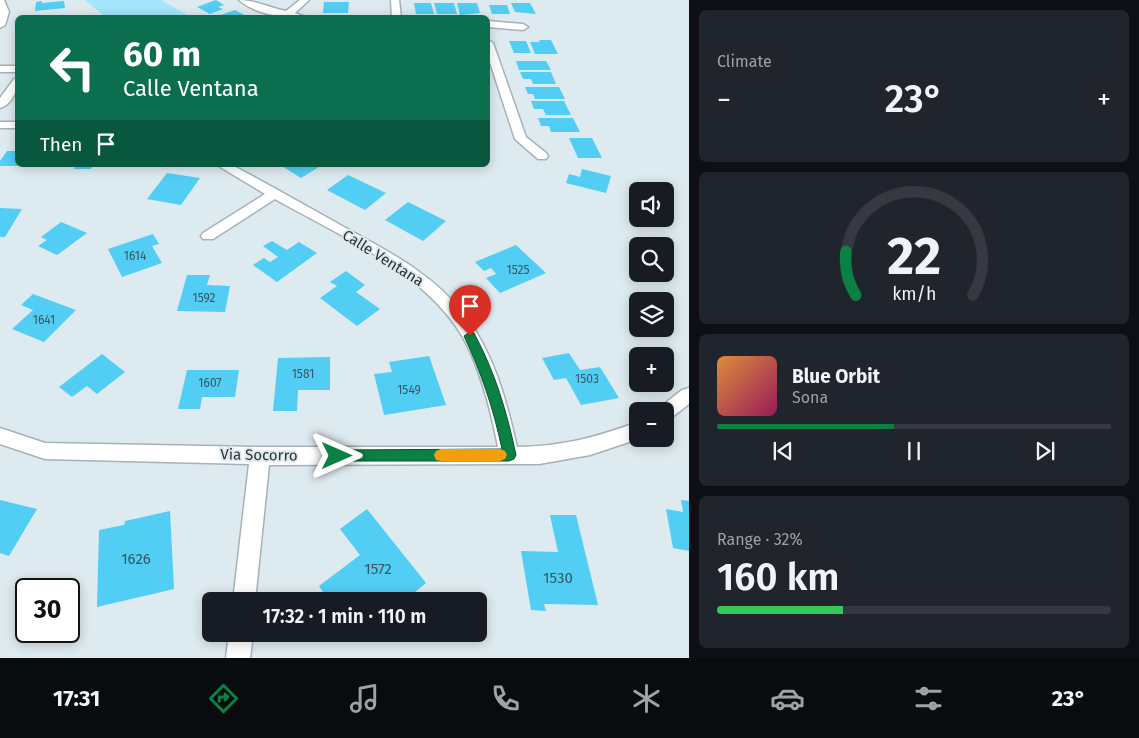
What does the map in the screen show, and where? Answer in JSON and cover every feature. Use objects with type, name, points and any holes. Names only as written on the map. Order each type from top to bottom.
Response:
[{"type":"street","points":[[0,0],[4,7],[4,16],[0,25]]},
{"type":"street","points":[[244,0],[267,10],[286,15],[305,0]]},
{"type":"street","points":[[395,0],[397,15]]},
{"type":"street","points":[[490,24],[523,27]]},
{"type":"street","points":[[490,49],[521,139],[542,156]]},
{"type":"street","points":[[0,69],[15,69]]},
{"type":"street","points":[[490,81],[501,81]]},
{"type":"street","points":[[0,105],[15,85]]},
{"type":"street","points":[[0,125],[15,125]]},
{"type":"street","name":"Calle Ventana","points":[[227,167],[396,262],[422,280],[450,306],[470,336],[486,372],[500,411],[509,455]]},
{"type":"street","points":[[208,236],[274,194]]},
{"type":"street","points":[[674,406],[688,395]]},
{"type":"street","name":"Via Socorro","points":[[0,436],[45,451],[260,456],[539,455],[571,452],[629,434]]},
{"type":"street","points":[[245,592],[260,456]]},
{"type":"street","points":[[238,658],[240,642]]},
{"type":"shaded area","points":[[85,0],[161,0],[187,15],[103,15]]},
{"type":"building","points":[[216,0],[224,5],[218,7],[223,9],[210,14],[197,7]]},
{"type":"building","points":[[42,1],[42,3],[64,1],[65,8],[35,11],[36,2]]},
{"type":"building","points":[[324,2],[349,2],[348,13],[323,13]]},
{"type":"building","points":[[414,3],[431,3],[434,14],[416,14]]},
{"type":"building","points":[[434,3],[454,3],[457,14],[437,14]]},
{"type":"building","points":[[457,3],[477,3],[480,13],[460,15]]},
{"type":"building","points":[[511,3],[530,3],[536,14],[515,12]]},
{"type":"building","points":[[489,5],[507,5],[510,14],[492,14]]},
{"type":"building","points":[[235,10],[244,15],[221,15]]},
{"type":"building","points":[[539,40],[551,40],[558,54],[535,54],[530,42],[540,42]]},
{"type":"building","points":[[509,41],[526,41],[531,53],[514,53]]},
{"type":"building","points":[[516,61],[546,61],[551,70],[519,70]]},
{"type":"building","points":[[520,72],[551,72],[556,84],[533,84],[531,79],[523,79]]},
{"type":"building","points":[[525,87],[559,87],[565,99],[535,99],[533,94],[528,94]]},
{"type":"building","points":[[531,101],[564,101],[571,115],[546,115],[543,109],[534,109]]},
{"type":"building","points":[[538,118],[573,118],[580,132],[551,132],[549,126],[541,126]]},
{"type":"building","points":[[569,138],[592,138],[602,158],[578,158]]},
{"type":"building","points":[[7,151],[15,151],[15,166],[0,166],[0,161]]},
{"type":"building","points":[[75,167],[92,167],[91,169],[74,169]]},
{"type":"building","points":[[283,167],[319,167],[301,178]]},
{"type":"building","points":[[582,169],[611,176],[606,193],[566,183],[569,174],[580,177]]},
{"type":"building","points":[[167,173],[200,178],[181,205],[147,199]]},
{"type":"building","points":[[348,175],[386,193],[365,210],[327,190]]},
{"type":"building","points":[[408,202],[446,221],[423,241],[385,220]]},
{"type":"building","points":[[0,208],[22,209],[5,237],[0,237]]},
{"type":"building","points":[[61,222],[87,233],[57,255],[38,246],[47,240],[41,237]]},
{"type":"building","points":[[153,234],[159,244],[152,246],[162,263],[122,277],[108,249]]},
{"type":"building","points":[[272,241],[287,250],[299,242],[317,253],[277,282],[253,265],[264,258],[270,262],[278,257],[263,246]]},
{"type":"building","points":[[516,245],[546,273],[500,293],[486,278],[496,274],[491,268],[484,271],[475,262]]},
{"type":"building","points":[[346,271],[365,285],[356,292],[380,309],[357,326],[320,298],[337,286],[330,282]]},
{"type":"building","points":[[187,275],[210,275],[207,285],[230,286],[225,312],[177,311]]},
{"type":"building","points":[[33,294],[76,310],[44,342],[12,329],[33,310],[21,305]]},
{"type":"building","points":[[569,353],[580,370],[600,367],[619,398],[581,405],[566,378],[554,380],[542,358]]},
{"type":"building","points":[[102,354],[125,372],[97,394],[87,386],[72,397],[59,387]]},
{"type":"building","points":[[429,356],[446,405],[384,415],[374,374],[392,372],[389,362]]},
{"type":"building","points":[[330,357],[330,390],[298,390],[297,411],[273,411],[278,358]]},
{"type":"building","points":[[187,370],[239,370],[235,397],[202,397],[200,409],[178,409]]},
{"type":"building","points":[[0,500],[37,509],[9,556],[0,553]]},
{"type":"building","points":[[681,500],[689,501],[689,551],[673,548],[666,509],[683,512]]},
{"type":"building","points":[[367,509],[426,583],[415,592],[323,592],[319,586],[360,555],[340,529]]},
{"type":"building","points":[[170,511],[174,589],[97,607],[99,530],[124,525],[125,521]]},
{"type":"building","points":[[550,515],[576,515],[598,605],[544,604],[546,611],[531,610],[521,551],[558,552]]},
{"type":"slow traffic","points":[[441,455],[500,455]]},
{"type":"route","points":[[337,456],[509,455],[500,411],[470,336]]}]
